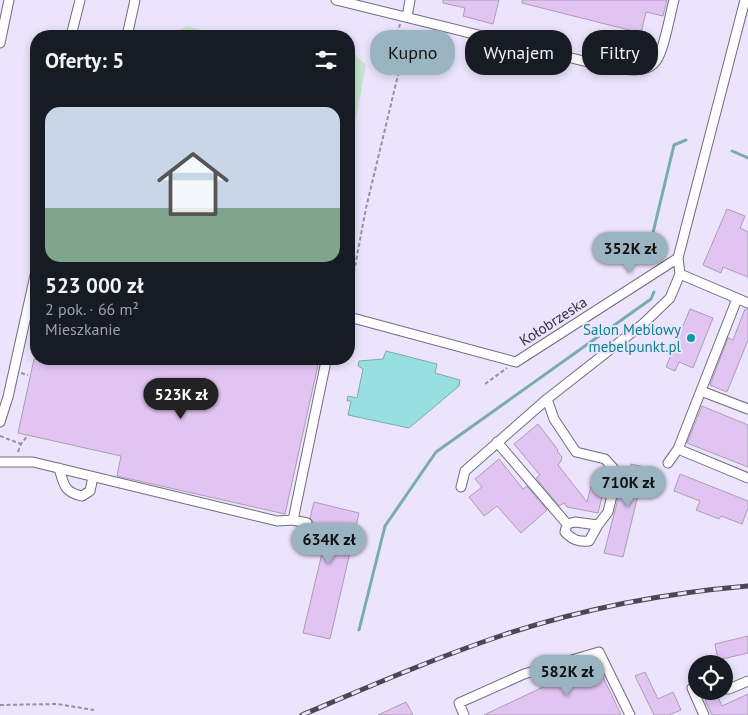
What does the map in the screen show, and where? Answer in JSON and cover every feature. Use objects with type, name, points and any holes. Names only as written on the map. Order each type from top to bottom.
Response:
[{"type":"street","points":[[0,44],[9,0]]},
{"type":"street","points":[[73,30],[80,0]]},
{"type":"street","points":[[128,30],[135,0]]},
{"type":"street","points":[[336,0],[608,67],[629,70],[641,70],[656,62],[674,0]]},
{"type":"street","points":[[404,17],[410,0]]},
{"type":"street","points":[[460,488],[465,470],[547,399],[644,323],[670,298],[680,274],[678,258],[745,0]]},
{"type":"street","name":"Kołobrzeska","points":[[355,319],[516,362],[678,258]]},
{"type":"street","points":[[680,274],[748,303]]},
{"type":"street","points":[[0,422],[8,397],[30,299]]},
{"type":"street","points":[[668,464],[678,450],[737,299]]},
{"type":"street","points":[[293,520],[325,365]]},
{"type":"street","points":[[701,391],[748,409]]},
{"type":"street","points":[[547,399],[554,419],[576,452],[605,459],[614,469],[616,483],[608,512],[589,541],[580,542],[571,538],[565,532],[567,524]]},
{"type":"street","points":[[497,442],[567,524]]},
{"type":"street","points":[[678,450],[748,478]]},
{"type":"street","points":[[0,462],[33,462],[277,521],[293,520],[307,523]]},
{"type":"street","points":[[59,468],[64,486],[71,494],[82,496],[90,491],[93,477]]},
{"type":"street","points":[[567,524],[575,522],[598,525]]},
{"type":"street","points":[[464,715],[459,703],[524,674],[599,652],[630,715]]},
{"type":"street","points":[[733,687],[748,681]]},
{"type":"street","points":[[698,700],[704,715]]},
{"type":"path","points":[[355,266],[366,208],[404,50],[396,38],[404,17]]},
{"type":"path","points":[[484,384],[516,362]]},
{"type":"path","points":[[19,372],[28,375]]},
{"type":"path","points":[[17,457],[21,444],[28,435]]},
{"type":"path","points":[[0,436],[21,444]]},
{"type":"path","points":[[0,705],[57,704],[94,710]]},
{"type":"shaded area","points":[[187,26],[201,30],[179,30]]},
{"type":"shaded area","points":[[355,55],[366,65],[355,123]]},
{"type":"shaded area","points":[[386,351],[437,364],[435,373],[460,380],[459,386],[409,428],[348,415],[351,401],[347,401],[348,396],[357,398],[363,369],[358,366],[359,361],[383,359]]},
{"type":"building","points":[[443,0],[499,0],[493,24],[463,16],[465,8],[443,3]]},
{"type":"building","points":[[522,0],[667,0],[663,16],[646,12],[642,30],[629,30],[522,3]]},
{"type":"building","points":[[727,209],[745,216],[740,228],[748,232],[748,277],[723,267],[721,273],[703,265]]},
{"type":"building","name":"Salon Meblowy mebelpunkt.pl","points":[[690,309],[713,318],[693,368],[679,362],[675,371],[666,367]]},
{"type":"building","points":[[745,309],[748,309],[748,340],[727,392],[710,385],[728,338],[733,340]]},
{"type":"building","points":[[33,365],[318,365],[285,514],[117,476],[121,456],[18,433]]},
{"type":"building","points":[[702,406],[748,425],[748,467],[687,443]]},
{"type":"building","points":[[538,424],[562,457],[558,465],[587,502],[591,486],[604,489],[598,513],[567,507],[564,503],[559,506],[536,478],[540,475],[514,444]]},
{"type":"building","points":[[499,459],[523,489],[527,486],[547,510],[521,533],[497,506],[484,516],[469,497],[482,487],[475,479]]},
{"type":"building","points":[[631,464],[654,469],[647,497],[638,495],[623,557],[604,553],[623,480],[627,481]]},
{"type":"building","points":[[680,474],[748,501],[748,508],[742,524],[721,516],[719,519],[696,510],[700,501],[674,491]]},
{"type":"building","points":[[314,502],[359,513],[330,639],[303,633],[324,545],[305,540],[307,529],[313,525],[313,521],[310,518]]},
{"type":"building","points":[[748,636],[748,653],[733,656],[717,655],[715,644]]},
{"type":"building","points":[[596,662],[621,715],[484,715]]},
{"type":"building","points":[[645,672],[658,699],[673,692],[681,710],[669,715],[654,715],[635,676]]},
{"type":"building","points":[[748,694],[748,715],[712,715],[705,700],[719,700],[722,706]]},
{"type":"building","points":[[406,702],[413,715],[378,715]]},
{"type":"waterway","points":[[646,262],[674,145],[686,140]]},
{"type":"waterway","points":[[732,151],[748,158]]},
{"type":"waterway","points":[[359,630],[385,526],[436,452],[651,299],[654,292]]},
{"type":"railway","points":[[302,715],[427,663],[503,635],[563,617],[624,603],[748,586]]},
{"type":"place","name":"Salon Meblowy mebelpunkt.pl","points":[[691,338]]}]
